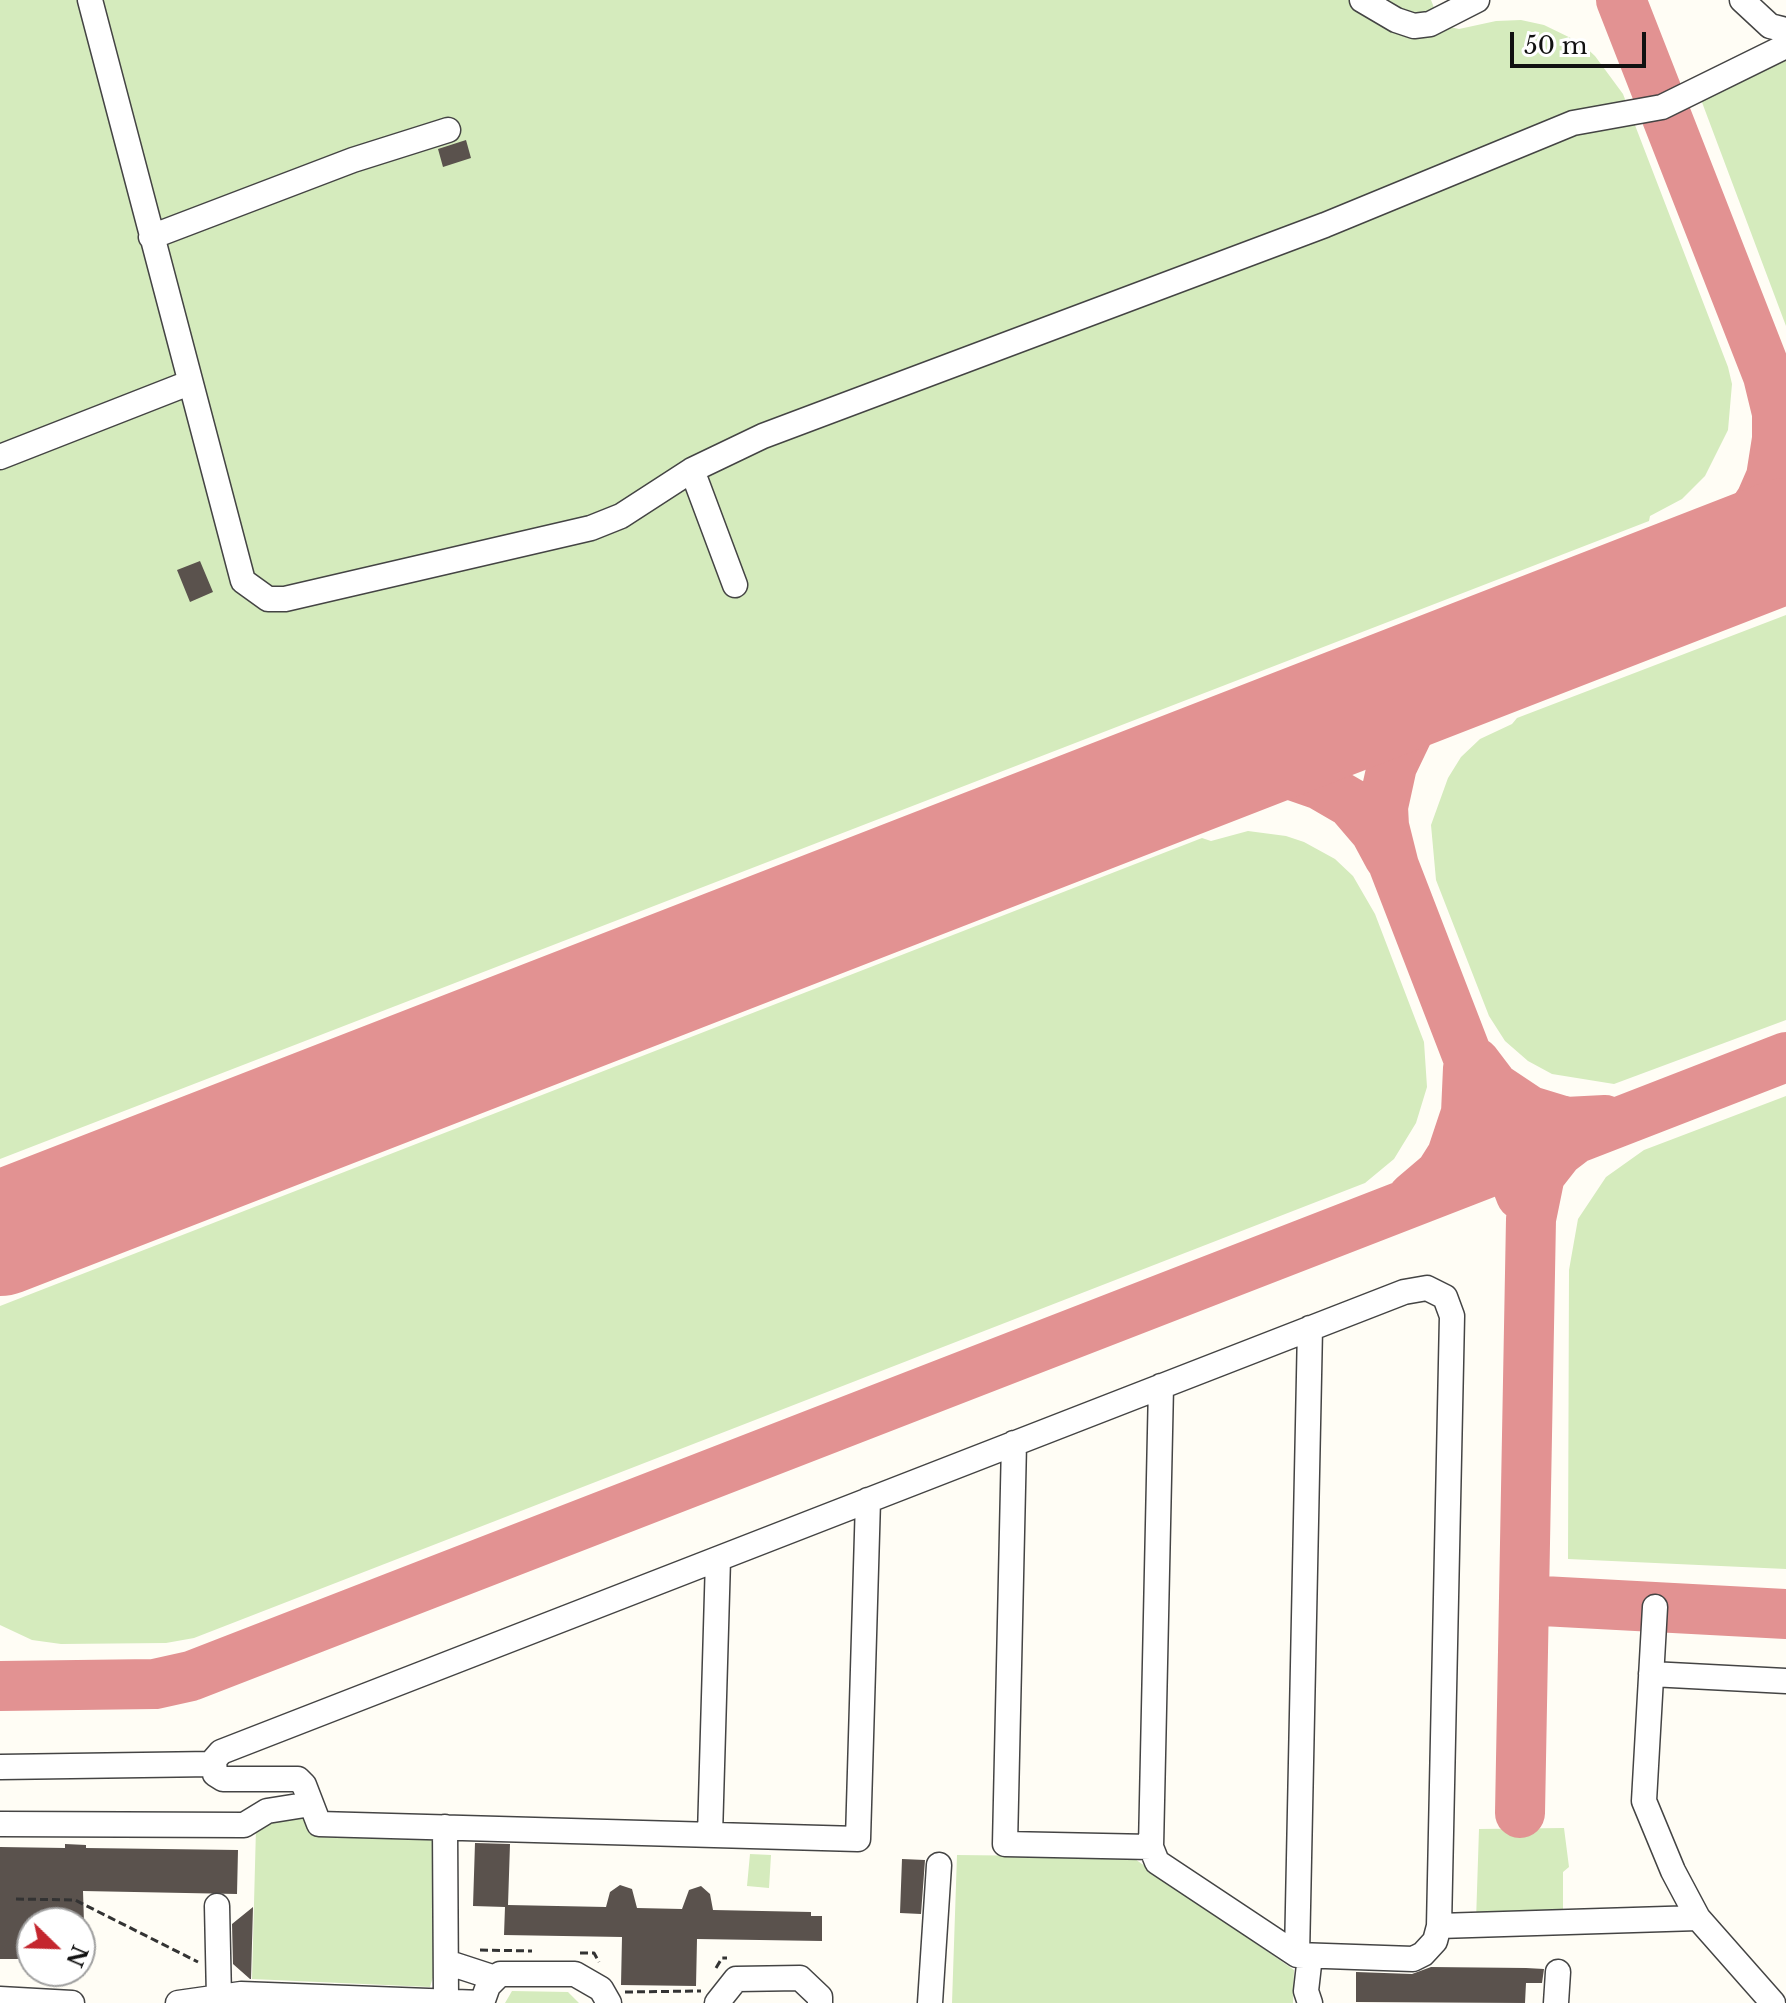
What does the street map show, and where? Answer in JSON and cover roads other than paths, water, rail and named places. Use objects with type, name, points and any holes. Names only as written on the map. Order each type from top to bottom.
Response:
[{"type":"lane","points":[[90,0],[243,581],[268,599],[285,599],[591,528],[621,516],[692,470],[763,436],[1325,225],[1573,123],[1662,107],[1786,46]]},
{"type":"lane","points":[[1362,0],[1396,20],[1414,26],[1430,24],[1477,0]]},
{"type":"lane","points":[[1742,0],[1770,26],[1786,30]]},
{"type":"lane","points":[[151,237],[353,160],[448,130]]},
{"type":"lane","points":[[0,457],[189,383]]},
{"type":"lane","points":[[692,470],[735,585]]},
{"type":"lane","points":[[868,1500],[858,1839],[319,1824],[298,1779],[223,1779],[215,1774],[213,1764],[221,1752],[718,1559],[868,1500],[1014,1443],[1310,1328],[1418,1287],[1432,1289],[1445,1297],[1452,1316],[1439,1926],[1430,1948],[1413,1959],[1304,1956],[1157,1862],[1151,1847],[1161,1386]]},
{"type":"lane","points":[[1310,1328],[1304,1956],[1306,1991],[1310,2003]]},
{"type":"lane","points":[[1014,1443],[1005,1844],[1151,1847]]},
{"type":"lane","points":[[710,1835],[718,1559]]},
{"type":"lane","points":[[1655,1607],[1644,1801],[1673,1871],[1698,1918],[1773,2003]]},
{"type":"lane","points":[[1651,1674],[1786,1681]]},
{"type":"lane","points":[[0,1767],[213,1764]]},
{"type":"lane","points":[[0,1824],[244,1825],[267,1811],[311,1804]]},
{"type":"lane","points":[[445,1827],[446,1999]]},
{"type":"lane","points":[[930,2003],[939,1865]]},
{"type":"lane","points":[[217,1906],[219,1998]]},
{"type":"lane","points":[[1439,1926],[1698,1918]]},
{"type":"lane","points":[[446,1962],[495,1978]]},
{"type":"lane","points":[[1556,2003],[1558,1972]]},
{"type":"lane","points":[[178,2003],[241,1994],[345,2000],[446,1999],[482,2003],[500,1974],[575,1974],[612,1997]]},
{"type":"lane","points":[[711,1994],[736,1979],[800,1978],[820,1997],[820,2003]]},
{"type":"lane","points":[[0,1999],[72,2003]]}]
